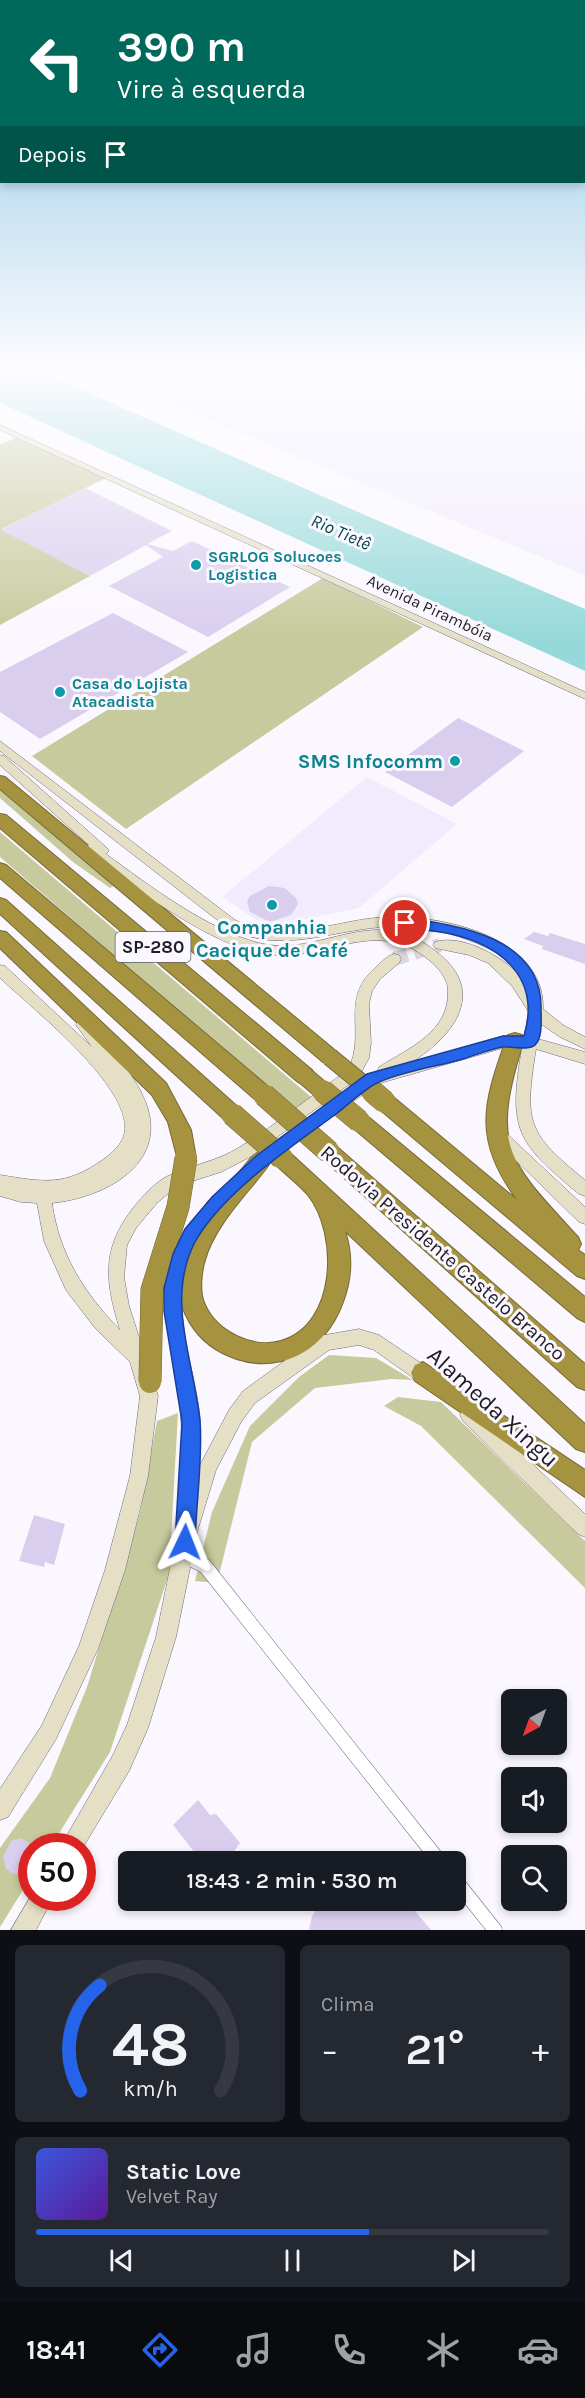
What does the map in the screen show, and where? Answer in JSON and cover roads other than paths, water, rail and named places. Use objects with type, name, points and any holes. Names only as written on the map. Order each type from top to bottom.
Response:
[{"type":"highway","points":[[0,781],[585,1269]]},
{"type":"highway","points":[[0,807],[62,871]]},
{"type":"highway","name":"SP-280","points":[[0,819],[585,1311]]},
{"type":"highway","name":"Rodovia Presidente Castelo Branco","points":[[0,868],[264,1095],[585,1379]]},
{"type":"highway","name":"Rodovia Presidente Castelo Branco","points":[[0,904],[312,1186],[585,1440]]},
{"type":"highway","points":[[0,937],[159,1089],[173,1110],[186,1138],[186,1158],[178,1207],[152,1290],[150,1389]]},
{"type":"highway","points":[[523,1041],[497,1105],[494,1127],[498,1150],[518,1187],[585,1261]]},
{"type":"highway","points":[[261,1160],[210,1230],[194,1258],[193,1305],[226,1344],[246,1352],[267,1355],[287,1349],[306,1339],[321,1324],[331,1307],[337,1288],[340,1256],[332,1224],[312,1186]]},
{"type":"highway","points":[[423,1373],[585,1485]]},
{"type":"main road","name":"Avenida Pirambóia","points":[[66,457],[585,696]]},
{"type":"main road","points":[[0,745],[230,923],[252,934],[289,935],[388,922],[449,928],[494,945],[513,958],[528,976],[535,992],[535,1010],[523,1041],[525,1128],[539,1150],[585,1189]]},
{"type":"main road","points":[[0,759],[144,886]]},
{"type":"main road","points":[[33,809],[144,886],[203,922],[260,949],[290,950],[369,935],[396,936],[415,943],[435,956],[454,984],[453,1012],[447,1028],[438,1037],[372,1079],[261,1160],[217,1202],[191,1234],[181,1254],[172,1288],[173,1311],[191,1422],[185,1502],[188,1529],[166,1637],[137,1728],[121,1763],[80,1833]]},
{"type":"main road","points":[[440,945],[472,949],[498,964],[514,978],[535,1010],[580,1042],[562,1051]]},
{"type":"main road","points":[[0,1809],[49,1732],[88,1649],[115,1570],[139,1476],[150,1389],[121,1306],[116,1277],[119,1245],[130,1223],[151,1198],[172,1181],[216,1167],[245,1152],[353,1074],[362,1061],[364,1048],[361,1012],[364,989],[394,959]]},
{"type":"main road","points":[[0,970],[113,1081],[129,1111],[133,1125],[125,1150],[102,1170],[43,1194],[0,1182]]},
{"type":"main road","points":[[0,1189],[23,1196],[79,1193],[107,1180],[122,1169],[135,1155],[143,1136],[142,1114],[127,1082],[70,1005]]},
{"type":"main road","points":[[372,1079],[523,1041],[585,1058]]},
{"type":"main road","points":[[494,1127],[502,1141],[585,1217]]},
{"type":"main road","points":[[43,1194],[50,1235],[64,1271],[89,1311],[137,1357]]},
{"type":"main road","name":"Alameda Xingu","points":[[188,1529],[208,1467],[221,1438],[249,1397],[325,1342],[359,1337],[379,1343],[423,1373],[585,1527]]},
{"type":"main road","points":[[23,1930],[34,1911]]},
{"type":"street","points":[[183,1555],[205,1566],[431,1851]]},
{"type":"street","points":[[466,1894],[495,1930]]},
{"type":"water","name":"Rio Tietê","points":[[118,457],[234,457],[585,609],[585,671]]},
{"type":"tunnel","points":[[394,959],[440,945]]},
{"type":"place","name":"SGRLOG Solucoes Logistica","points":[[196,565]]},
{"type":"place","name":"Casa do Lojista Atacadista","points":[[60,692]]},
{"type":"place","name":"SMS Infocomm","points":[[455,761]]},
{"type":"place","name":"Companhia Cacique de Café","points":[[272,905]]}]
